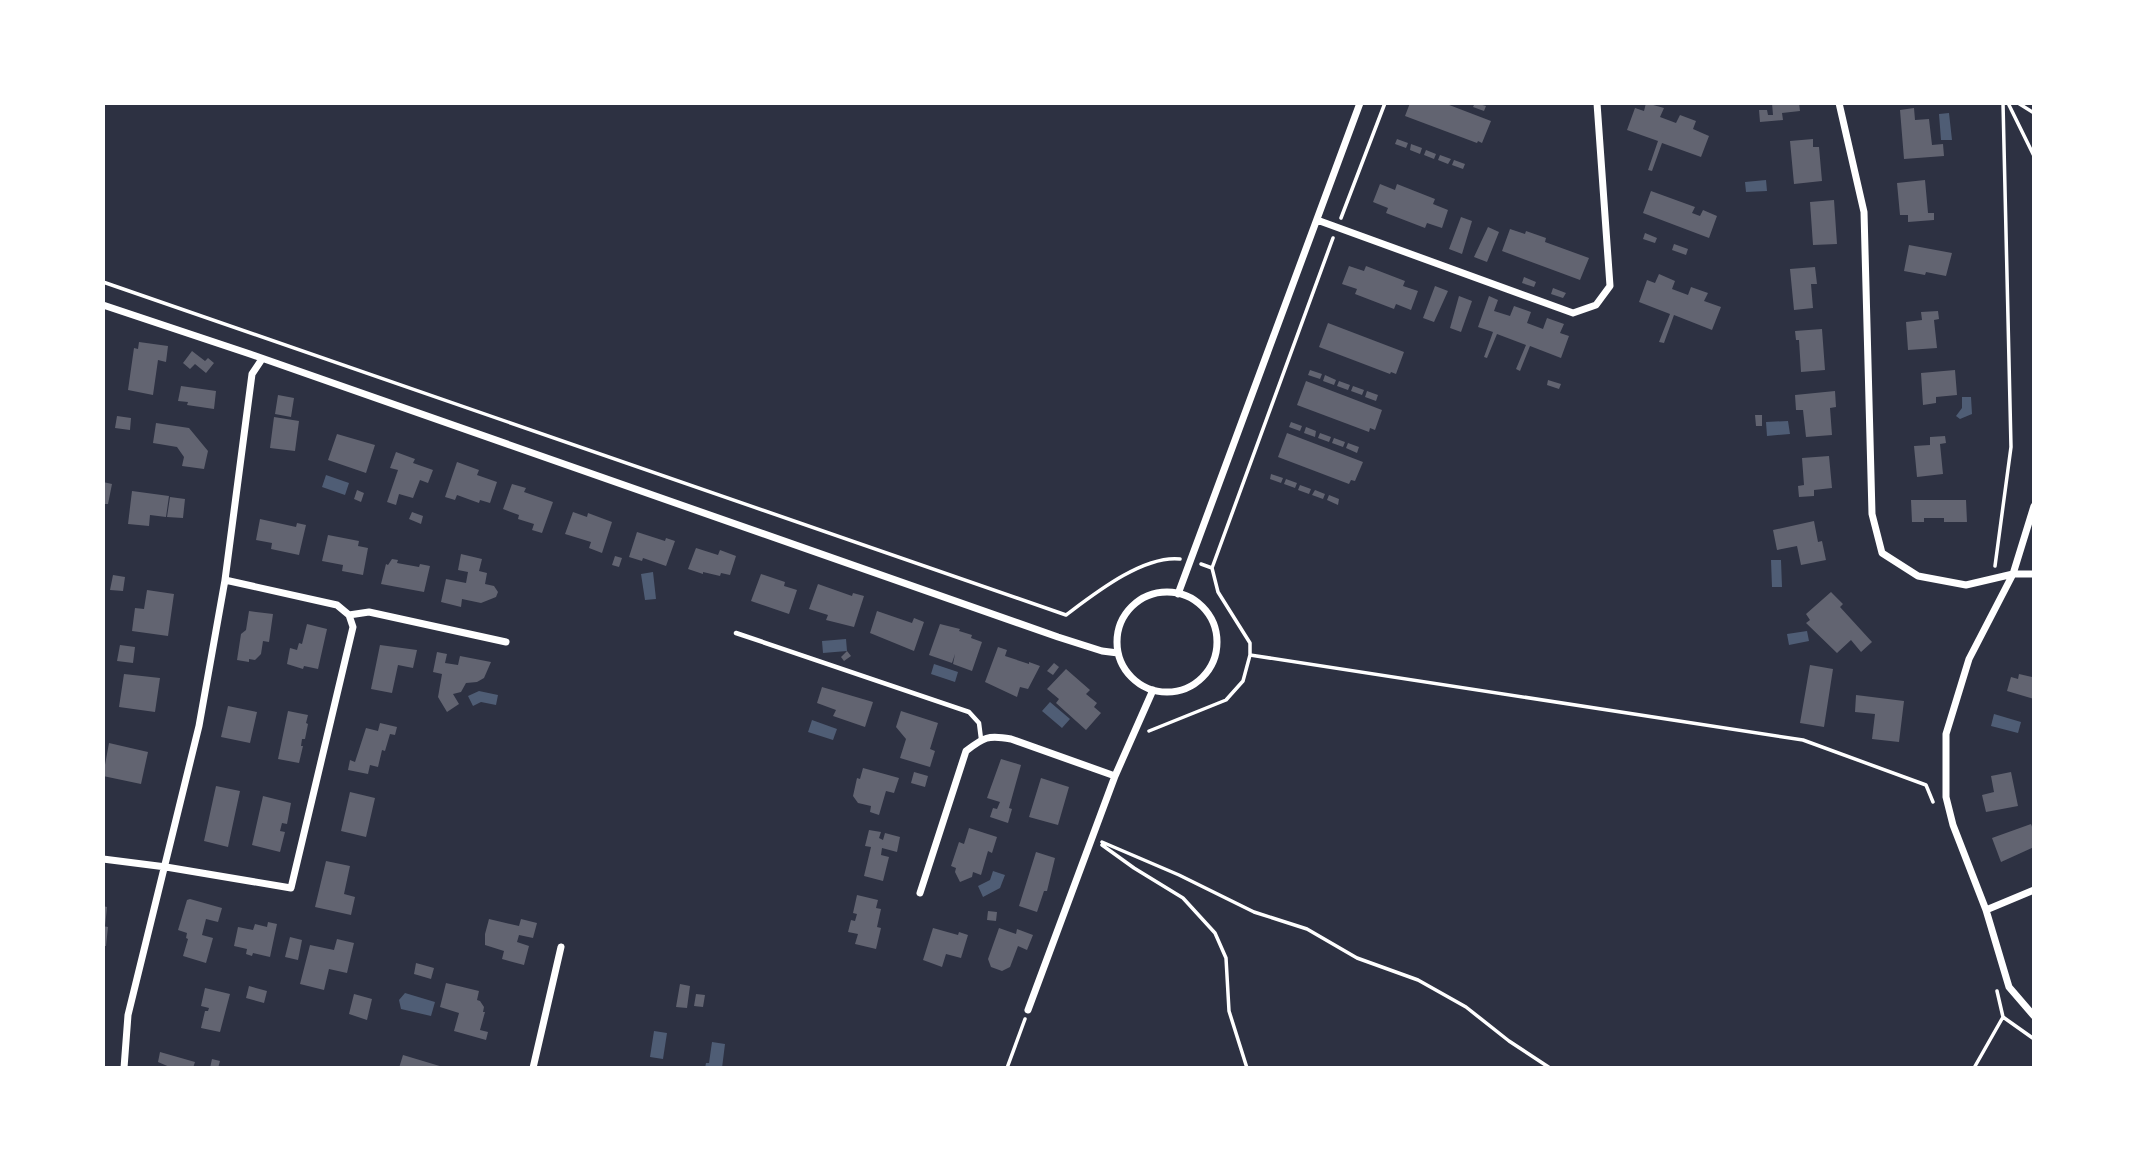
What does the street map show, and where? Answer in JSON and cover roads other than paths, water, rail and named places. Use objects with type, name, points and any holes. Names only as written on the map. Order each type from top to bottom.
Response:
[{"type":"street","points":[[1178,594],[1360,103]]},
{"type":"street","points":[[1317,220],[1573,313],[1596,306],[1609,285],[1597,103]]},
{"type":"street","points":[[1839,103],[1864,212],[1872,514],[1882,553],[1918,576],[1966,585],[2013,575],[2034,574]]},
{"type":"street","points":[[103,306],[1068,641],[1118,653]]},
{"type":"street","points":[[124,1068],[128,1015],[199,726],[225,580],[232,508],[252,374],[262,359]]},
{"type":"street","points":[[2034,506],[2013,575],[1969,659],[1946,734],[1946,797],[1953,825],[1986,910],[2009,987],[2034,1016]]},
{"type":"street","points":[[103,859],[291,888],[353,627],[349,615],[337,605],[225,580]]},
{"type":"street","points":[[1161,593],[1178,594],[1192,599],[1205,610],[1213,623],[1217,639],[1215,655],[1209,669],[1198,681],[1176,691],[1153,690],[1130,676],[1123,666],[1118,653],[1117,636],[1131,607],[1145,597],[1161,593]]},
{"type":"street","points":[[349,615],[369,612],[506,642]]},
{"type":"street","points":[[1028,1010],[1115,776],[1153,690]]},
{"type":"street","points":[[920,893],[966,751],[981,739],[993,736],[1011,739],[1115,776]]},
{"type":"street","points":[[1986,910],[2034,890]]},
{"type":"street","points":[[533,1068],[561,947]]},
{"type":"lane","points":[[736,633],[969,712],[979,723],[981,739]]},
{"type":"water","points":[[1949,113],[1952,140],[1941,140],[1939,114]]},
{"type":"water","points":[[1766,180],[1767,191],[1746,192],[1745,182]]},
{"type":"water","points":[[1962,397],[1971,397],[1972,414],[1960,419],[1956,416],[1962,408]]},
{"type":"water","points":[[1788,421],[1790,434],[1767,436],[1766,422]]},
{"type":"water","points":[[326,475],[349,483],[345,495],[322,487]]},
{"type":"water","points":[[1771,560],[1781,560],[1782,587],[1772,587]]},
{"type":"water","points":[[653,572],[656,599],[645,600],[641,574]]},
{"type":"water","points":[[1807,631],[1809,641],[1789,645],[1787,634]]},
{"type":"water","points":[[846,639],[847,651],[823,653],[822,641]]},
{"type":"water","points":[[934,664],[958,672],[955,682],[931,674]]},
{"type":"water","points":[[479,691],[498,695],[496,705],[481,702],[473,706],[468,696]]},
{"type":"water","points":[[1050,702],[1070,719],[1062,728],[1042,711]]},
{"type":"water","points":[[1994,714],[2021,722],[2018,733],[1991,726]]},
{"type":"water","points":[[812,720],[837,729],[833,740],[808,732]]},
{"type":"water","points":[[993,871],[1005,875],[1000,888],[983,897],[978,886],[990,880]]},
{"type":"water","points":[[405,993],[435,1002],[431,1016],[401,1009],[399,1000]]},
{"type":"water","points":[[654,1031],[667,1033],[663,1059],[650,1057]]},
{"type":"water","points":[[712,1042],[725,1044],[722,1068],[705,1068],[706,1063],[709,1063]]}]
